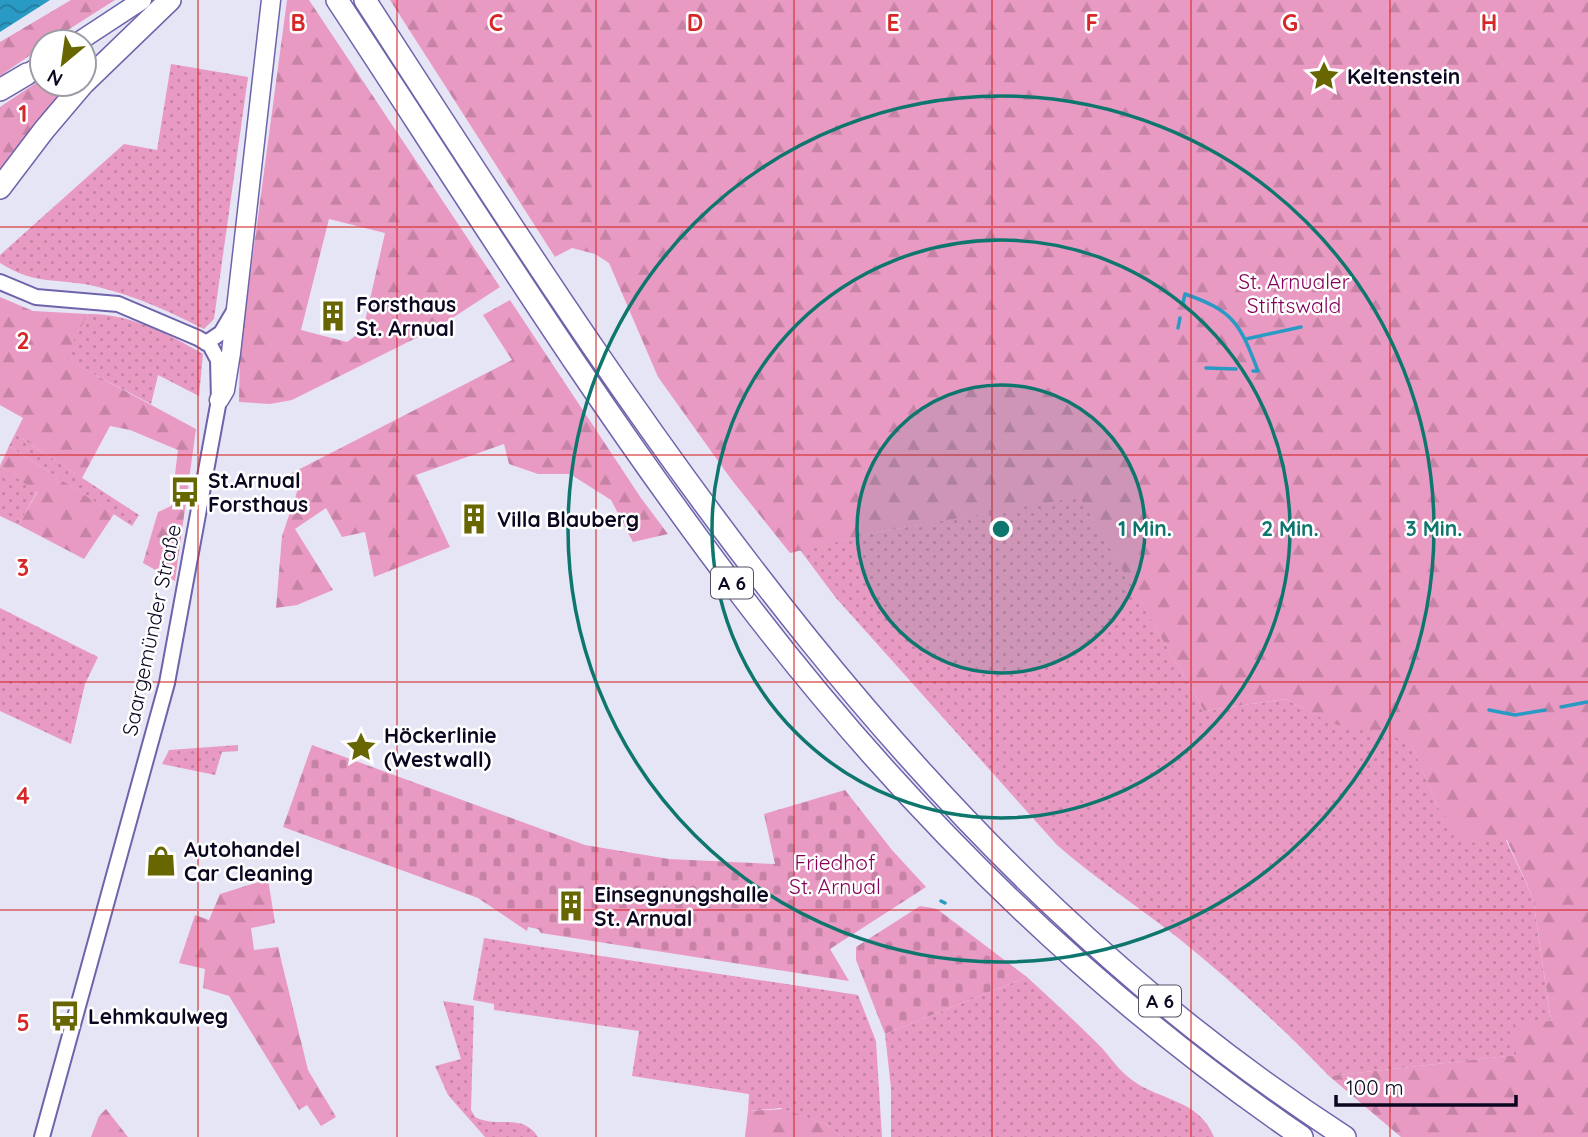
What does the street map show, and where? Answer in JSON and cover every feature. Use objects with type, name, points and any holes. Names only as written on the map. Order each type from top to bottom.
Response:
[{"type":"highway","points":[[98,70],[170,0]]},
{"type":"highway","name":"A 6","points":[[365,0],[526,247],[659,443],[764,586],[841,682],[968,824],[1088,940],[1186,1023],[1277,1092],[1345,1137]]},
{"type":"highway","name":"A 6","points":[[342,8],[537,307],[648,469],[746,602],[857,736],[976,867],[1063,949],[1226,1084],[1301,1137]]},
{"type":"highway","points":[[0,90],[28,73]]},
{"type":"highway","points":[[0,188],[72,98]]},
{"type":"main road","points":[[98,29],[142,0]]},
{"type":"main road","points":[[219,400],[227,378],[271,0]]},
{"type":"street","points":[[0,99],[28,74]]},
{"type":"street","points":[[0,282],[36,297],[129,307],[206,342],[221,333],[234,311]]},
{"type":"street","name":"Saargemünder Straße","points":[[42,1137],[167,683],[219,400],[218,360],[206,342]]},
{"type":"green space","points":[[71,0],[115,0],[71,28],[28,28],[28,57],[0,76],[0,42]]},
{"type":"green space","points":[[287,0],[309,0],[500,287],[440,326],[292,400],[270,404],[239,402],[240,351]],"holes":[[[329,219],[385,233],[363,330],[347,342],[301,330]]]},
{"type":"green space","name":"St. Arnualer Stiftswald","points":[[390,0],[1588,0],[1588,1137],[1401,1137],[1329,1076],[1516,1055],[1513,1024],[1551,1021],[1533,898],[1507,840],[1469,843],[1438,808],[1410,741],[1333,724],[1285,699],[1204,711],[1080,497],[879,532],[790,553],[731,479],[658,377],[609,263],[595,254],[572,248],[555,257]]},
{"type":"green space","points":[[171,64],[248,77],[214,319],[204,329],[126,295],[84,284],[37,279],[0,263],[0,255],[124,144],[157,150]]},
{"type":"green space","points":[[28,88],[28,98],[62,98],[0,173],[0,107]]},
{"type":"green space","points":[[0,297],[33,311],[88,314],[64,358],[196,429],[175,581],[143,563],[158,512],[171,506],[178,450],[130,430],[110,426],[82,478],[15,434],[23,418],[0,405]]},
{"type":"green space","points":[[510,300],[641,498],[668,534],[633,542],[611,500],[570,474],[538,474],[509,464],[504,444],[416,475],[450,547],[374,577],[365,532],[342,537],[326,508],[295,529],[333,590],[297,605],[276,608],[282,536],[299,486],[290,474],[512,360],[483,315]]},
{"type":"green space","points":[[88,314],[133,321],[162,332],[203,354],[199,396],[158,375],[151,404],[63,358]]},
{"type":"green space","points":[[15,434],[139,515],[132,526],[9,446]]},
{"type":"green space","points":[[9,446],[114,514],[84,559],[19,525],[37,492],[0,466]]},
{"type":"green space","points":[[0,466],[37,491],[19,525],[0,516]]},
{"type":"green space","points":[[1080,496],[1204,711],[1285,699],[1334,724],[1410,740],[1438,808],[1506,840],[1533,898],[1551,1022],[1517,1055],[1329,1076],[1216,970],[1057,845],[836,598],[800,550],[879,532]]},
{"type":"green space","points":[[0,608],[98,657],[85,684],[71,744],[0,711]]},
{"type":"green space","points":[[238,745],[238,751],[222,752],[215,775],[162,764],[169,750]]},
{"type":"green space","name":"Friedhof St. Arnual","points":[[312,745],[585,845],[669,859],[775,864],[764,814],[845,790],[892,850],[926,887],[830,949],[849,981],[541,933],[538,929],[528,927],[527,931],[478,898],[283,827]]},
{"type":"green space","points":[[268,879],[275,923],[251,928],[254,950],[278,947],[308,1070],[336,1117],[321,1126],[307,1105],[299,1110],[229,996],[203,988],[205,969],[179,963],[195,915],[209,920],[220,894]]},
{"type":"green space","name":"Friedhof St. Arnual","points":[[920,906],[937,909],[1027,977],[885,1034],[856,960],[856,947]]},
{"type":"green space","points":[[484,938],[858,995],[876,1041],[882,1137],[843,1137],[825,1124],[780,1108],[748,1111],[749,1094],[632,1076],[639,1031],[494,1010],[494,1004],[473,1000]]},
{"type":"green space","points":[[1027,977],[1072,1018],[1127,1076],[1199,1115],[1214,1137],[891,1137],[891,1088],[885,1034]]},
{"type":"green space","points":[[443,1001],[474,1006],[471,1110],[475,1117],[492,1122],[524,1125],[532,1129],[538,1137],[485,1137],[448,1095],[435,1066],[461,1059]]},
{"type":"green space","points":[[106,1109],[128,1137],[91,1137],[99,1116]]},
{"type":"green space","points":[[784,1109],[825,1124],[843,1137],[745,1137],[748,1111]]},
{"type":"water","points":[[0,0],[50,0],[0,32]]},
{"type":"waterway","points":[[1183,303],[1185,294],[1225,313],[1240,330],[1246,342],[1258,371],[1253,371]]},
{"type":"waterway","points":[[1178,328],[1180,318]]},
{"type":"waterway","points":[[1246,339],[1301,327]]},
{"type":"waterway","points":[[1206,368],[1236,369]]},
{"type":"waterway","points":[[1561,707],[1587,702]]},
{"type":"waterway","points":[[1489,710],[1515,715],[1545,710]]},
{"type":"waterway","points":[[941,901],[945,903]]},
{"type":"place","name":"Keltenstein","points":[[1324,76]]},
{"type":"place","name":"Forsthaus St. Arnual","points":[[333,316]]},
{"type":"place","name":"St.Arnual Forsthaus","points":[[185,492]]},
{"type":"place","name":"Villa Blauberg","points":[[474,519]]},
{"type":"place","name":"Höckerlinie (Westwall)","points":[[361,747]]},
{"type":"place","name":"Autohandel Car Cleaning","points":[[161,861]]},
{"type":"place","name":"Einsegnungshalle St. Arnual","points":[[571,906]]},
{"type":"place","name":"Lehmkaulweg","points":[[65,1016]]}]
